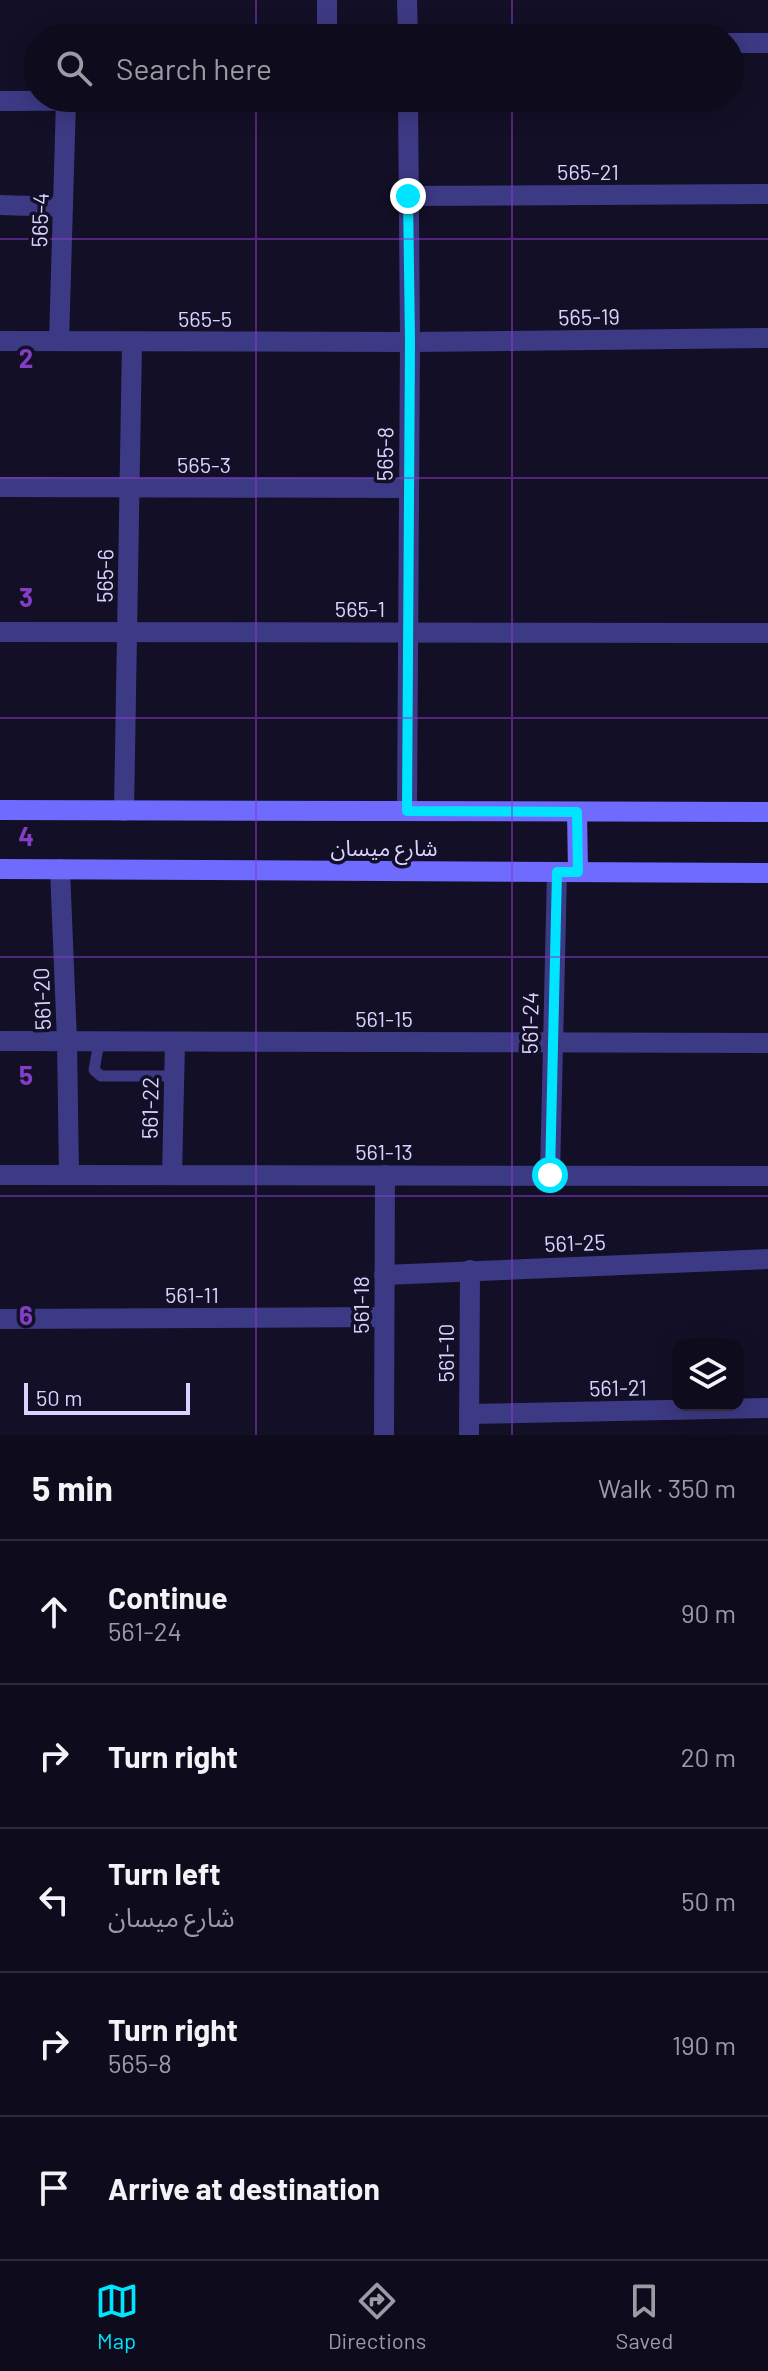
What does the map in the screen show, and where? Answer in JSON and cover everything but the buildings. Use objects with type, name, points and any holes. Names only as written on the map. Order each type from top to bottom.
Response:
[{"type":"street","points":[[327,0],[327,24]]},
{"type":"street","points":[[407,0],[408,24]]},
{"type":"street","points":[[744,43],[768,43]]},
{"type":"street","points":[[0,101],[24,101]]},
{"type":"street","name":"565-4","points":[[59,341],[66,112]]},
{"type":"street","name":"565-8","points":[[407,811],[408,112]]},
{"type":"street","name":"565-21","points":[[408,196],[768,194]]},
{"type":"street","points":[[0,205],[63,207]]},
{"type":"street","name":"565-19","points":[[410,342],[768,338]]},
{"type":"street","name":"565-5","points":[[0,341],[410,342]]},
{"type":"street","name":"565-6","points":[[124,811],[132,342]]},
{"type":"street","name":"565-3","points":[[0,487],[407,488]]},
{"type":"street","name":"565-1","points":[[0,632],[768,633]]},
{"type":"street","name":"شارع ميسان","points":[[0,810],[768,812]]},
{"type":"street","points":[[577,812],[578,872]]},
{"type":"street","name":"شارع ميسان","points":[[0,869],[768,873]]},
{"type":"street","name":"561-20","points":[[60,869],[69,1175]]},
{"type":"street","name":"561-24","points":[[550,1175],[557,872]]},
{"type":"street","name":"561-15","points":[[0,1041],[768,1043]]},
{"type":"street","name":"561-22","points":[[172,1175],[175,1042]]},
{"type":"street","name":"561-13","points":[[0,1175],[768,1176]]},
{"type":"street","name":"561-18","points":[[384,1435],[385,1175]]},
{"type":"street","name":"561-25","points":[[384,1275],[768,1259]]},
{"type":"street","name":"561-10","points":[[469,1424],[470,1270]]},
{"type":"street","name":"561-11","points":[[0,1319],[384,1317]]},
{"type":"street","name":"561-21","points":[[469,1424],[768,1408]]},
{"type":"lane","points":[[99,1042],[94,1070],[101,1076],[174,1076]]},
{"type":"route","points":[[408,196],[407,811],[577,812],[578,872],[557,872],[550,1175]]}]
